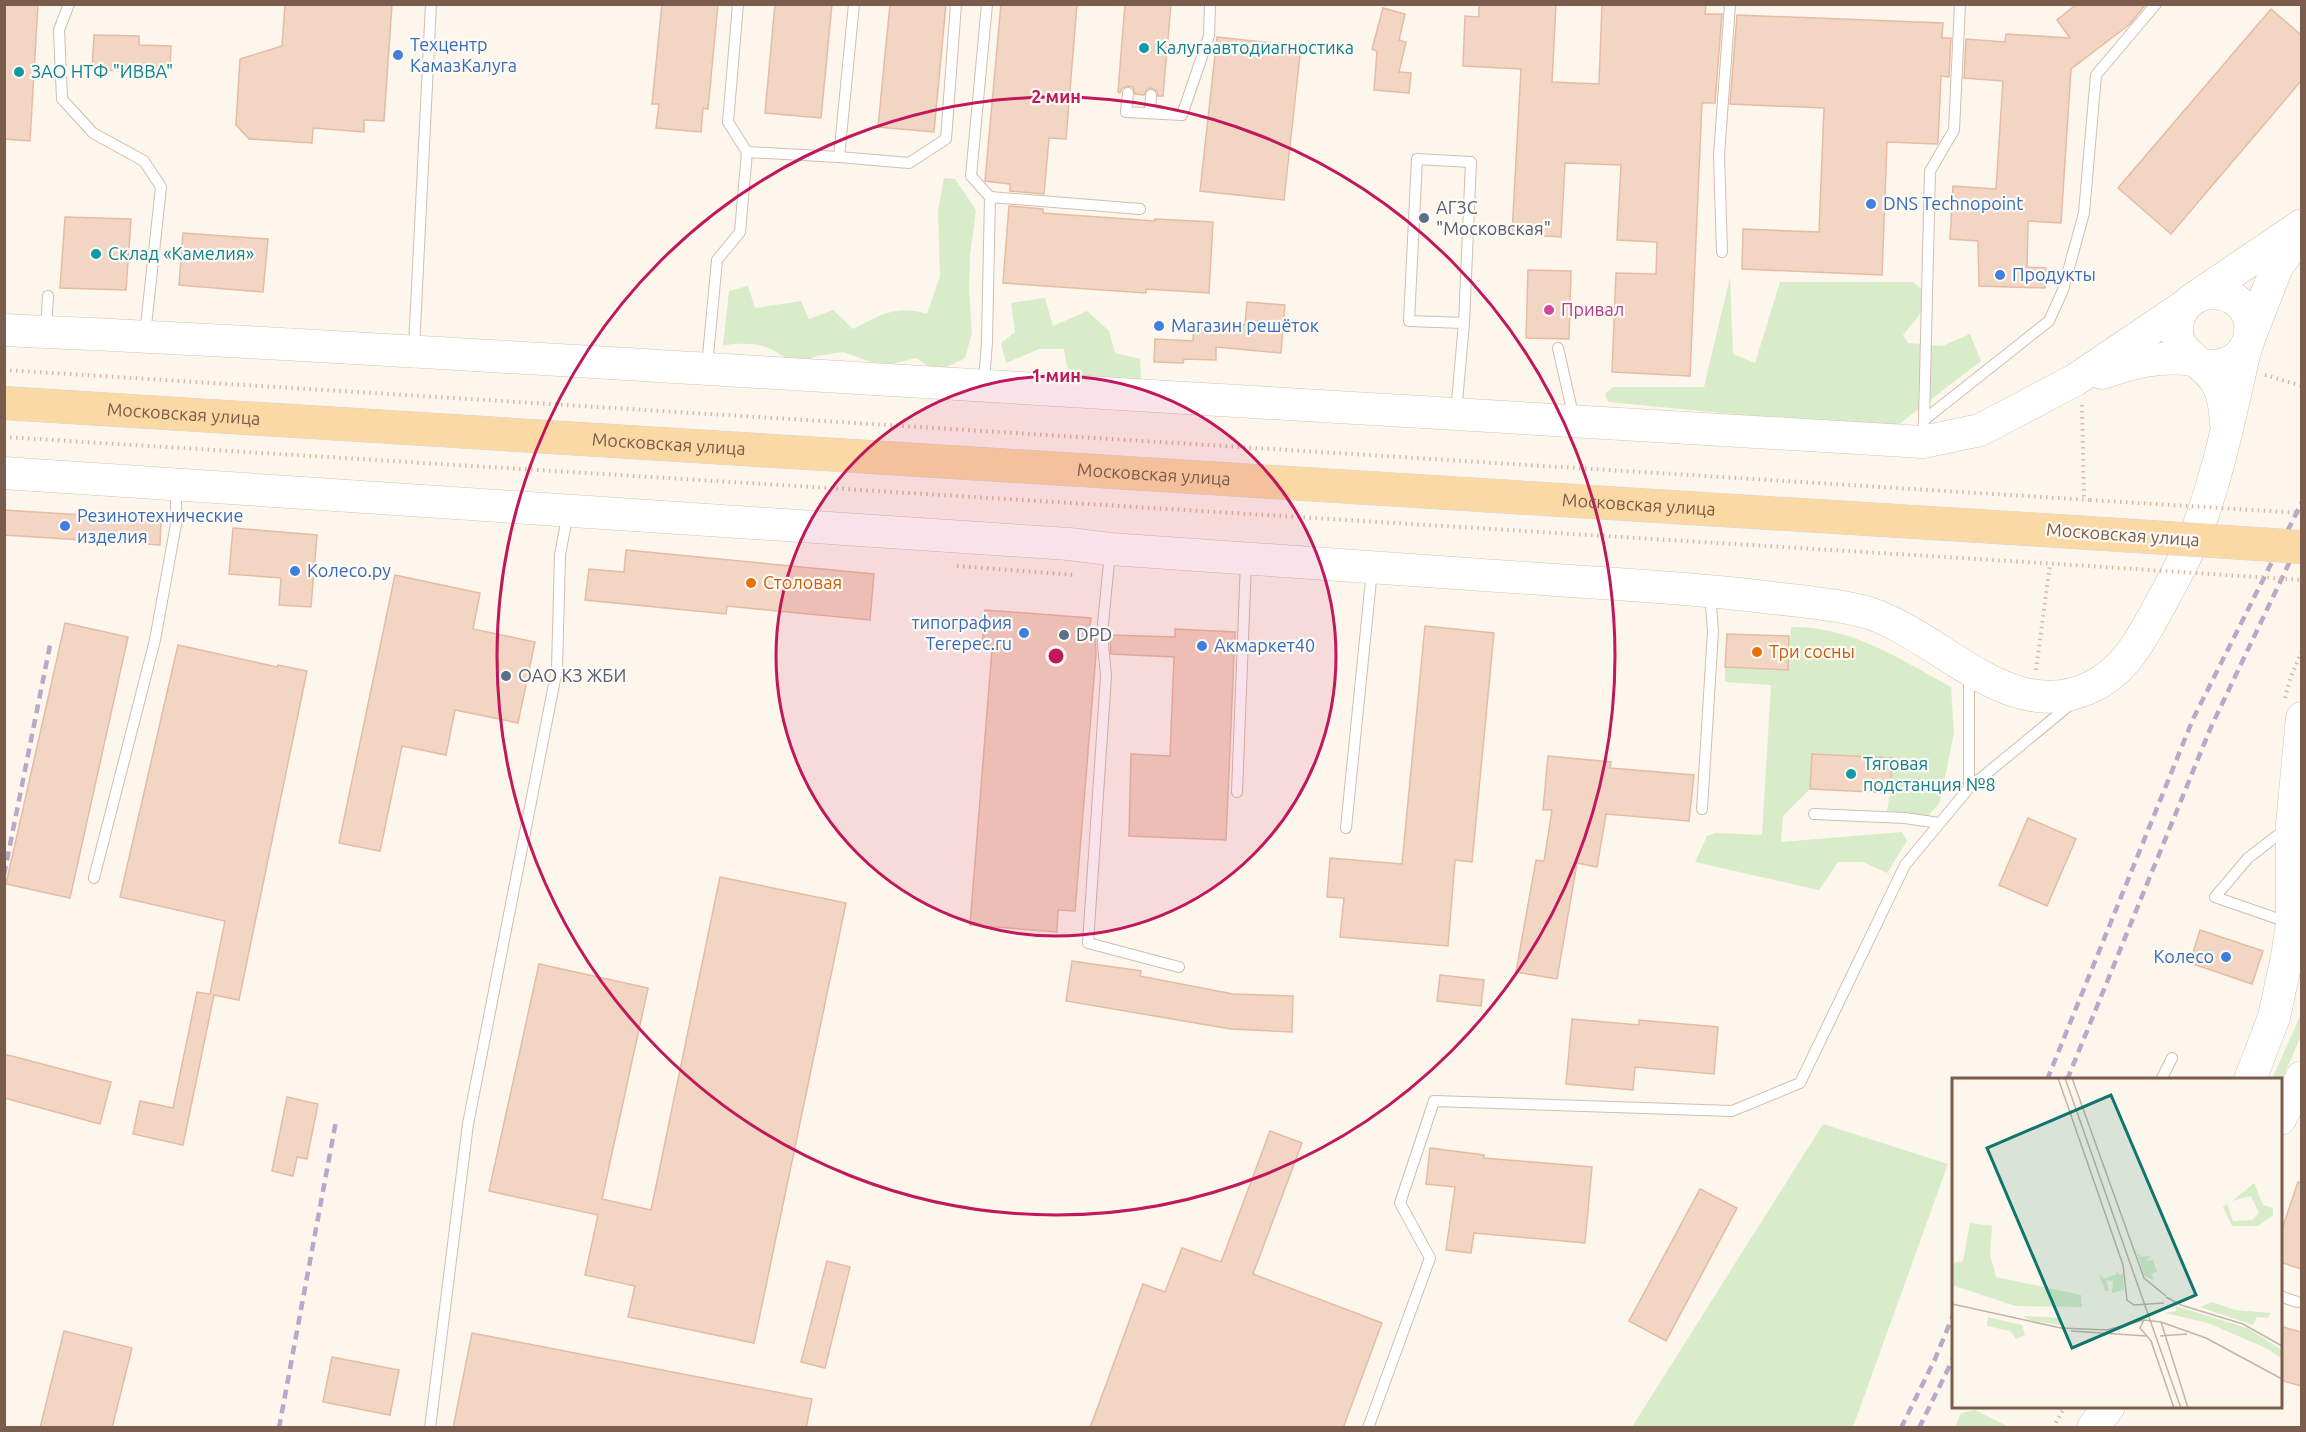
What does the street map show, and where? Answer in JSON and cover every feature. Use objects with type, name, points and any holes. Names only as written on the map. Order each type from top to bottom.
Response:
[{"type":"main road","points":[[2078,388],[2190,301],[2301,225]]},
{"type":"main road","points":[[4,473],[568,512],[1069,543],[1109,563],[1246,558],[1710,590],[1822,603],[1865,612],[1903,627],[2000,686],[2030,695],[2059,696],[2090,688],[2115,672],[2137,647],[2196,531],[2228,433],[2248,341],[2277,267],[2301,231]]},
{"type":"main road","points":[[4,330],[414,351],[1456,416],[1575,422],[1923,431],[1980,430],[2137,362],[2171,357],[2197,362],[2223,365],[2233,361],[2248,341],[2248,315],[2234,299],[2214,293],[2190,301],[2180,313],[2177,334],[2180,344],[2197,362],[2217,383],[2224,401],[2228,433]]},
{"type":"main road","name":"Московская улица","points":[[4,403],[2301,547]]},
{"type":"main road","points":[[2251,1078],[2274,1017],[2292,924],[2292,825],[2299,776],[2301,718]]},
{"type":"main road","points":[[2282,1115],[2301,1077]]},
{"type":"main road","points":[[2080,1428],[2090,1408]]},
{"type":"main road","points":[[2092,1428],[2108,1408]]},
{"type":"lane","points":[[69,4],[59,30],[62,99],[93,134],[144,161],[160,187],[145,336]]},
{"type":"lane","points":[[414,351],[431,4]]},
{"type":"lane","points":[[707,369],[717,260],[740,232],[747,152],[728,122],[738,4]]},
{"type":"lane","points":[[839,158],[854,4]]},
{"type":"lane","points":[[747,152],[909,164],[946,139],[956,4]]},
{"type":"lane","points":[[987,4],[971,176],[990,197],[1140,209]]},
{"type":"lane","points":[[1128,93],[1126,112],[1182,115],[1209,36],[1210,4]]},
{"type":"lane","points":[[1722,252],[1719,155],[1730,4]]},
{"type":"lane","points":[[1923,431],[1930,171],[1954,130],[1959,4]]},
{"type":"lane","points":[[1923,431],[2049,321],[2063,290],[2084,213],[2096,75],[2157,4]]},
{"type":"lane","points":[[1150,113],[1152,95]]},
{"type":"lane","points":[[1456,416],[1464,323],[1471,162],[1417,159],[1409,321],[1464,323]]},
{"type":"lane","points":[[984,385],[990,197]]},
{"type":"lane","points":[[46,332],[48,296]]},
{"type":"lane","points":[[1558,348],[1575,422]]},
{"type":"lane","points":[[93,878],[155,640],[176,524],[176,485]]},
{"type":"lane","points":[[430,1428],[468,1124],[557,669],[560,555],[568,512]]},
{"type":"lane","points":[[1237,792],[1246,558]]},
{"type":"lane","points":[[1109,563],[1102,634],[1106,676],[1088,943],[1179,967]]},
{"type":"lane","points":[[1346,828],[1372,567]]},
{"type":"lane","points":[[1702,809],[1713,631],[1710,590]]},
{"type":"lane","points":[[1968,788],[1969,669]]},
{"type":"lane","points":[[1368,1428],[1430,1258],[1400,1203],[1434,1101],[1732,1111],[1800,1083],[1905,865],[1968,788],[2090,688]]},
{"type":"lane","points":[[1814,814],[1905,818],[1939,823]]},
{"type":"lane","points":[[2292,825],[2248,858],[2215,897],[2292,924]]},
{"type":"lane","points":[[2274,1017],[2297,969]]},
{"type":"lane","points":[[2162,1078],[2172,1058]]},
{"type":"lane","points":[[2282,1297],[2297,1302]]},
{"type":"path","points":[[4,370],[2301,513]]},
{"type":"path","points":[[2264,375],[2301,386]]},
{"type":"path","points":[[2078,388],[2084,499]]},
{"type":"path","points":[[4,437],[2301,580]]},
{"type":"path","points":[[953,566],[1109,563]]},
{"type":"path","points":[[2034,677],[2050,564]]},
{"type":"path","points":[[2053,1428],[2064,1408]]},
{"type":"green space","points":[[944,178],[955,179],[976,210],[970,255],[969,291],[972,333],[965,358],[937,372],[916,358],[892,364],[871,362],[843,352],[817,356],[795,365],[777,352],[762,346],[723,345],[729,291],[748,286],[755,308],[801,301],[809,319],[833,310],[853,329],[888,312],[906,310],[927,314],[940,276],[938,210]]},
{"type":"green space","points":[[1730,277],[1733,354],[1755,363],[1780,282],[1913,282],[1933,298],[1903,335],[1908,343],[1942,346],[1970,334],[1981,361],[1898,425],[1743,415],[1608,402],[1605,394],[1613,387],[1704,387]]},
{"type":"green space","points":[[1045,298],[1053,326],[1087,311],[1109,331],[1115,353],[1140,359],[1141,379],[1096,385],[1067,367],[1064,349],[1039,349],[1006,363],[1001,343],[1015,332],[1011,303]]},
{"type":"green space","points":[[1791,627],[1813,628],[1855,638],[1894,655],[1951,687],[1954,733],[1940,802],[1928,816],[1887,811],[1891,758],[1812,755],[1810,789],[1783,816],[1781,842],[1902,832],[1907,841],[1887,873],[1863,862],[1838,862],[1819,890],[1695,862],[1707,836],[1716,833],[1762,835],[1771,685],[1725,682],[1725,667],[1788,669]]},
{"type":"green space","points":[[2301,1014],[2301,1036],[2282,1080],[2272,1078]]},
{"type":"green space","points":[[1823,1124],[1948,1164],[1853,1427],[1632,1427]]},
{"type":"green space","points":[[1975,1410],[2009,1427],[1955,1427],[1961,1413]]},
{"type":"building","name":"ЗАО НТФ \"ИВВА\"","points":[[4,4],[38,4],[30,141],[4,139]]},
{"type":"building","points":[[285,4],[392,4],[384,121],[364,120],[364,132],[313,128],[312,143],[249,139],[236,125],[240,59],[282,46]]},
{"type":"building","points":[[662,4],[718,4],[708,109],[703,108],[701,132],[656,128],[659,104],[652,104]]},
{"type":"building","points":[[775,4],[832,4],[821,118],[765,113]]},
{"type":"building","points":[[890,4],[946,4],[934,132],[878,127]]},
{"type":"building","points":[[1001,4],[1077,4],[1066,139],[1049,138],[1044,194],[1010,191],[1010,184],[985,181]]},
{"type":"building","name":"Калугаавтодиагностика","points":[[1125,4],[1171,4],[1163,96],[1158,96],[1157,91],[1152,88],[1147,89],[1144,95],[1135,94],[1133,87],[1128,86],[1122,88],[1120,93],[1118,92]]},
{"type":"building","points":[[1479,4],[1556,4],[1552,82],[1599,84],[1602,4],[1706,4],[1705,14],[1722,14],[1715,103],[1702,103],[1690,376],[1612,372],[1616,273],[1656,274],[1657,242],[1617,240],[1621,165],[1565,163],[1561,237],[1512,234],[1521,69],[1463,66],[1465,16],[1479,17]]},
{"type":"building","points":[[2077,4],[2146,4],[2130,24],[2071,69],[2061,223],[2028,221],[2027,267],[2046,268],[2045,288],[1979,286],[1978,241],[1950,239],[1953,186],[1996,189],[2003,81],[1964,78],[1966,39],[2005,42],[2006,34],[2070,38],[2057,20]]},
{"type":"building","points":[[1383,8],[1405,14],[1399,40],[1406,42],[1399,72],[1411,73],[1409,93],[1374,90],[1377,51],[1372,49]]},
{"type":"building","points":[[2271,9],[2301,35],[2301,81],[2171,234],[2118,188]]},
{"type":"building","points":[[1737,15],[1943,23],[1942,38],[1951,38],[1949,77],[1941,76],[1938,142],[1937,144],[1887,142],[1882,275],[1742,269],[1743,229],[1819,232],[1824,108],[1730,104]]},
{"type":"building","points":[[94,35],[139,36],[139,45],[171,46],[170,68],[138,67],[138,71],[92,70]]},
{"type":"building","points":[[1217,37],[1301,46],[1284,200],[1200,191]]},
{"type":"building","points":[[1009,206],[1043,209],[1043,213],[1155,221],[1155,219],[1213,222],[1209,293],[1146,289],[1146,293],[1003,283]]},
{"type":"building","name":"Склад «Камелия»","points":[[65,217],[131,219],[126,290],[60,288]]},
{"type":"building","points":[[183,233],[268,239],[263,292],[179,285]]},
{"type":"building","points":[[1528,270],[1571,271],[1569,339],[1526,338]]},
{"type":"building","points":[[1247,302],[1285,305],[1281,353],[1216,347],[1216,360],[1184,359],[1183,363],[1154,362],[1155,339],[1193,341],[1194,323],[1245,325]]},
{"type":"building","points":[[4,510],[161,520],[160,545],[4,535]]},
{"type":"building","points":[[233,528],[317,535],[311,607],[279,605],[281,578],[229,574]]},
{"type":"building","points":[[626,550],[874,574],[870,620],[727,606],[726,614],[585,600],[589,569],[624,572]]},
{"type":"building","points":[[395,575],[480,593],[473,629],[535,642],[518,723],[455,710],[446,755],[402,746],[380,851],[339,843]]},
{"type":"building","points":[[985,610],[1091,618],[1089,634],[1095,634],[1096,654],[1075,911],[1058,910],[1057,932],[970,925],[992,650],[982,649]]},
{"type":"building","points":[[65,623],[128,637],[70,898],[6,884]]},
{"type":"building","points":[[1425,626],[1494,633],[1472,862],[1455,860],[1448,946],[1340,937],[1344,898],[1327,897],[1330,858],[1402,864]]},
{"type":"building","points":[[1175,629],[1235,632],[1226,840],[1129,836],[1131,754],[1170,756],[1174,657],[1111,654],[1110,635],[1175,637]]},
{"type":"building","name":"Три сосны","points":[[1727,634],[1789,636],[1788,670],[1725,667]]},
{"type":"building","points":[[178,645],[277,667],[278,665],[307,671],[239,1000],[214,995],[183,1145],[133,1134],[140,1101],[173,1108],[197,992],[210,994],[225,921],[120,897]]},
{"type":"building","name":"Тяговая подстанция №8","points":[[1812,754],[1892,758],[1890,793],[1810,789]]},
{"type":"building","points":[[1548,756],[1611,762],[1610,768],[1694,775],[1689,821],[1606,814],[1597,867],[1577,863],[1557,979],[1516,972],[1536,860],[1544,861],[1552,810],[1543,810]]},
{"type":"building","points":[[2028,818],[2076,839],[2047,906],[1999,885]]},
{"type":"building","points":[[720,877],[846,903],[754,1343],[628,1317],[635,1286],[585,1275],[598,1215],[489,1191],[539,964],[648,988],[602,1199],[651,1210]]},
{"type":"building","name":"Колесо","points":[[2200,930],[2263,951],[2252,984],[2190,963]]},
{"type":"building","points":[[1072,961],[1141,971],[1140,976],[1233,994],[1293,996],[1292,1032],[1231,1029],[1066,1001]]},
{"type":"building","points":[[1440,975],[1484,980],[1481,1006],[1437,1001]]},
{"type":"building","points":[[1572,1019],[1639,1025],[1639,1020],[1718,1027],[1714,1074],[1635,1067],[1633,1090],[1566,1084]]},
{"type":"building","points":[[4,1054],[111,1082],[100,1124],[4,1098]]},
{"type":"building","points":[[287,1097],[318,1104],[307,1159],[297,1157],[293,1176],[272,1171]]},
{"type":"building","points":[[1270,1131],[1302,1143],[1253,1274],[1382,1323],[1343,1428],[1090,1428],[1143,1284],[1165,1292],[1182,1248],[1221,1262]]},
{"type":"building","points":[[1430,1148],[1484,1155],[1484,1158],[1592,1167],[1585,1243],[1474,1233],[1471,1253],[1446,1250],[1455,1187],[1426,1184]]},
{"type":"building","points":[[2298,1182],[2301,1183],[2301,1269],[2282,1263],[2282,1229]]},
{"type":"building","points":[[1700,1189],[1737,1208],[1666,1341],[1629,1321]]},
{"type":"building","points":[[827,1261],[850,1267],[825,1368],[801,1362]]},
{"type":"building","points":[[2282,1327],[2301,1332],[2301,1386],[2282,1381]]},
{"type":"building","points":[[64,1331],[132,1348],[112,1428],[40,1428]]},
{"type":"building","points":[[472,1333],[812,1399],[806,1428],[453,1428]]},
{"type":"building","points":[[332,1357],[399,1370],[390,1415],[323,1402]]},
{"type":"railway","points":[[2048,1078],[2193,719],[2302,502]]},
{"type":"railway","points":[[2068,1078],[2211,727],[2302,536]]},
{"type":"railway","points":[[4,875],[51,640]]},
{"type":"railway","points":[[279,1428],[336,1121]]},
{"type":"railway","points":[[1901,1428],[1935,1359],[1952,1318]]},
{"type":"railway","points":[[1919,1428],[1952,1361]]},
{"type":"place","name":"Калугаавтодиагностика","points":[[1144,48]]},
{"type":"place","name":"Техцентр КамазКалуга","points":[[398,55]]},
{"type":"place","name":"ЗАО НТФ \"ИВВА\"","points":[[19,72]]},
{"type":"place","name":"DNS Technopoint","points":[[1871,204]]},
{"type":"place","name":"АГЗС \"Московская\"","points":[[1424,218]]},
{"type":"place","name":"Склад «Камелия»","points":[[96,254]]},
{"type":"place","name":"Продукты","points":[[2000,275]]},
{"type":"place","name":"Привал","points":[[1549,310]]},
{"type":"place","name":"Магазин решёток","points":[[1159,326]]},
{"type":"place","name":"Резинотехнические изделия","points":[[65,526]]},
{"type":"place","name":"Колесо.ру","points":[[295,571]]},
{"type":"place","name":"Столовая","points":[[751,583]]},
{"type":"place","name":"типография Terepec.ru","points":[[1024,633]]},
{"type":"place","name":"DPD","points":[[1064,635]]},
{"type":"place","name":"Акмаркет40","points":[[1202,646]]},
{"type":"place","name":"Три сосны","points":[[1757,652]]},
{"type":"place","name":"ОАО КЗ ЖБИ","points":[[506,676]]},
{"type":"place","name":"Тяговая подстанция №8","points":[[1851,774]]},
{"type":"place","name":"Колесо","points":[[2226,957]]}]
